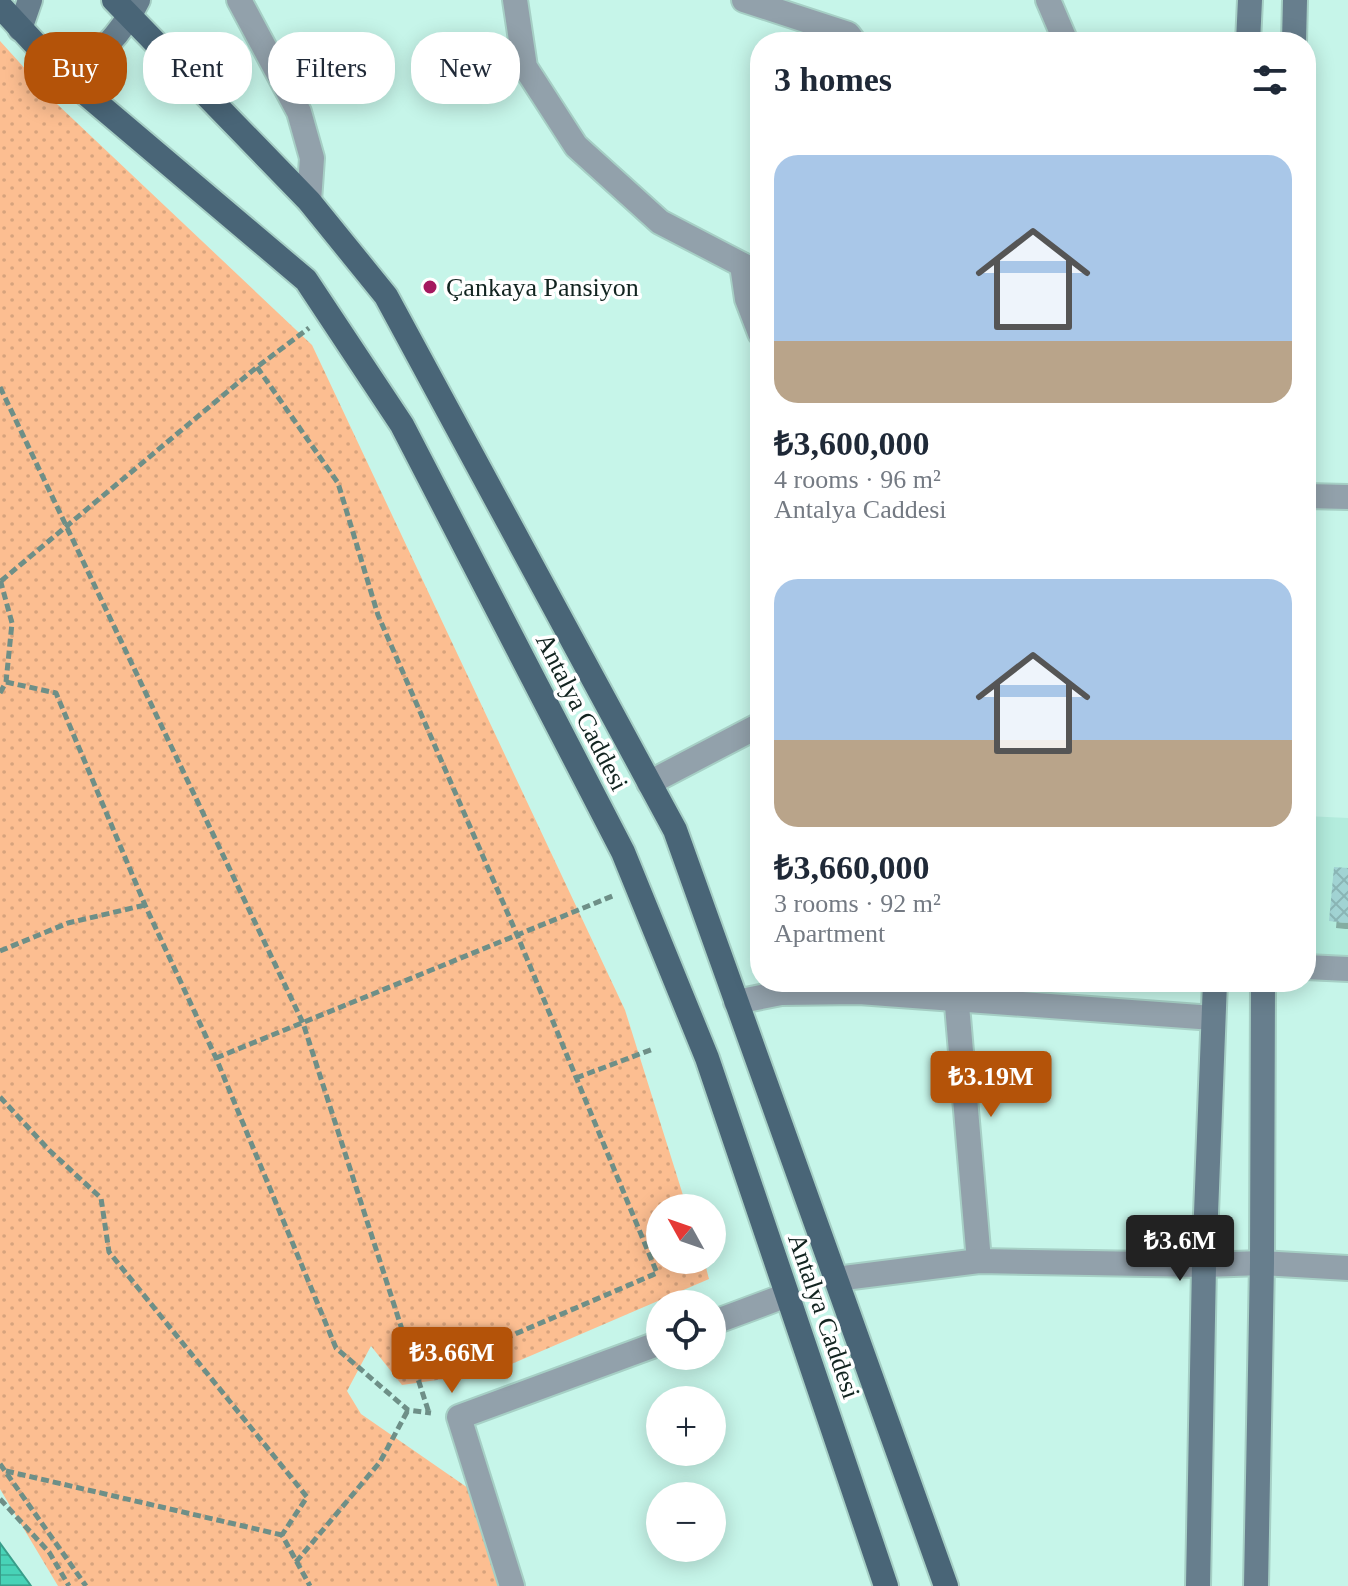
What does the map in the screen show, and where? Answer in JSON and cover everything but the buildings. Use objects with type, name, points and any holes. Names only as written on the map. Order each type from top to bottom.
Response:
[{"type":"main road","points":[[20,29],[30,0]]},
{"type":"main road","points":[[1248,32],[1250,0]]},
{"type":"main road","points":[[1294,32],[1295,0]]},
{"type":"main road","points":[[113,32],[127,5]]},
{"type":"main road","name":"Antalya Caddesi","points":[[127,5],[309,201],[386,296],[675,830],[946,1586]]},
{"type":"main road","name":"Antalya Caddesi","points":[[0,6],[24,33]]},
{"type":"main road","name":"Antalya Caddesi","points":[[98,104],[306,280],[402,425],[623,852],[637,885],[707,1058],[886,1586]]},
{"type":"main road","points":[[1198,1586],[1204,1265],[1214,992]]},
{"type":"main road","points":[[1256,1586],[1263,992]]},
{"type":"street","points":[[239,0],[299,112],[312,158],[309,201]]},
{"type":"street","points":[[515,0],[525,67],[576,146],[660,222],[750,268]]},
{"type":"street","points":[[744,0],[842,32]]},
{"type":"street","points":[[1048,0],[1062,32]]},
{"type":"street","points":[[750,276],[747,299],[750,307]]},
{"type":"street","points":[[1316,496],[1348,497]]},
{"type":"street","points":[[649,783],[750,730]]},
{"type":"street","points":[[1316,967],[1348,969]]},
{"type":"street","points":[[736,1002],[800,992]]},
{"type":"street","points":[[956,992],[979,1261]]},
{"type":"street","points":[[966,992],[1213,1018]]},
{"type":"street","points":[[836,1279],[979,1261],[1204,1265],[1262,1263],[1348,1268]]},
{"type":"street","points":[[726,1318],[787,1295]]},
{"type":"street","points":[[512,1586],[459,1417],[646,1348]]},
{"type":"path","points":[[0,693],[6,682],[12,623],[0,580],[257,367],[329,314]]},
{"type":"path","points":[[257,367],[338,483],[378,615],[518,937],[657,1273],[492,1344],[507,1400]]},
{"type":"path","points":[[0,387],[303,1023],[429,1413]]},
{"type":"path","points":[[6,682],[56,693],[145,905],[216,1058],[336,1348],[408,1410],[459,1417]]},
{"type":"path","points":[[216,1058],[518,937],[637,885]]},
{"type":"path","points":[[0,951],[68,923],[145,905]]},
{"type":"path","points":[[576,1078],[653,1049]]},
{"type":"path","points":[[0,1097],[49,1150],[101,1198],[109,1252],[307,1497],[282,1535]]},
{"type":"path","points":[[296,1562],[380,1462],[408,1410]]},
{"type":"path","points":[[0,1464],[86,1586]]},
{"type":"path","points":[[6,1471],[282,1535],[310,1586]]},
{"type":"path","points":[[0,1499],[49,1552],[69,1586]]},
{"type":"shaded area","points":[[0,41],[24,68],[24,104],[57,104],[312,345],[625,1010],[683,1194],[646,1194],[646,1274],[708,1274],[709,1279],[683,1290],[646,1290],[646,1306],[493,1372],[402,1385],[371,1346],[347,1391],[361,1414],[468,1488],[501,1586],[58,1586],[0,1489]]},
{"type":"shaded area","points":[[1316,816],[1348,818],[1348,969],[1316,967]]},
{"type":"shaded area","points":[[0,1543],[29,1583],[31,1586],[0,1586]]},
{"type":"place","name":"Çankaya Pansiyon","points":[[430,287]]}]
